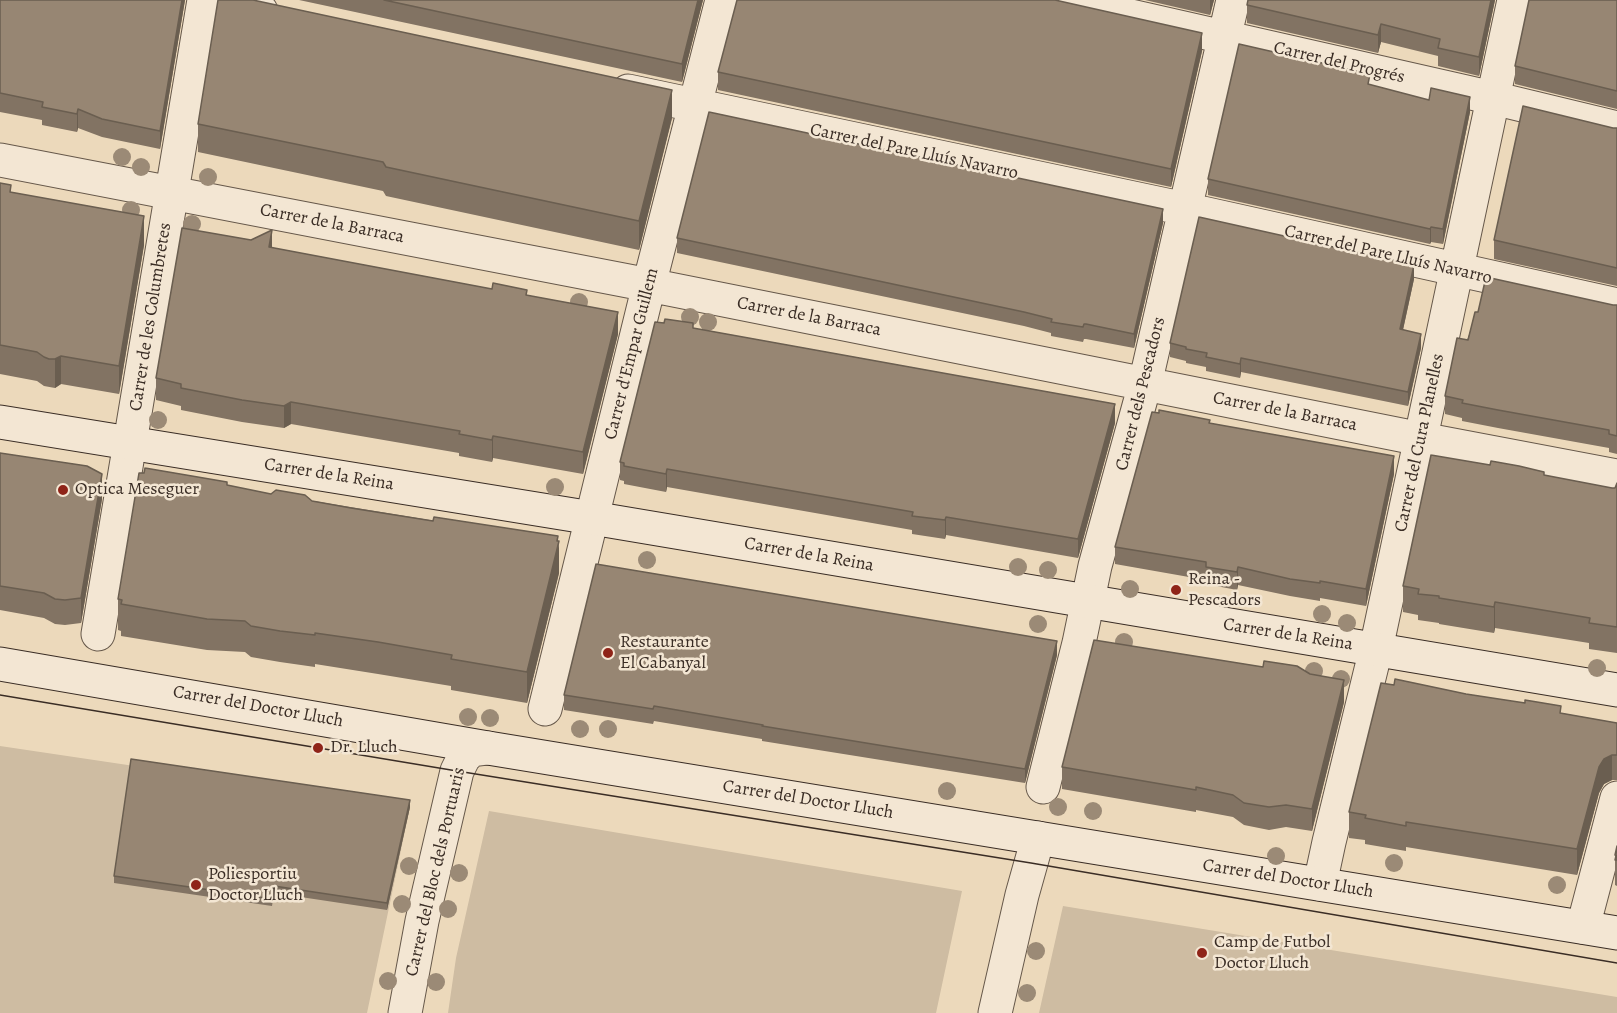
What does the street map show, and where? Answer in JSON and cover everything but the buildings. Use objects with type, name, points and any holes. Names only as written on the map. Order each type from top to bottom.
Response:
[{"type":"street","name":"Carrer de les Columbretes","points":[[98,634],[204,0]]},
{"type":"street","points":[[210,0],[291,18]]},
{"type":"street","name":"Carrer d'Empar Guillem","points":[[545,709],[722,0]]},
{"type":"street","name":"Carrer del Progrés","points":[[1060,0],[1617,128]]},
{"type":"street","name":"Carrer dels Pescadors","points":[[1043,787],[1095,566],[1145,384],[1233,0]]},
{"type":"street","name":"Carrer del Cura Planelles","points":[[1320,884],[1376,649],[1514,0]]},
{"type":"street","name":"Carrer del Pare Lluís Navarro","points":[[603,86],[1617,305]]},
{"type":"street","name":"Carrer de la Barraca","points":[[0,160],[1617,476]]},
{"type":"street","name":"Carrer de la Reina","points":[[0,422],[592,518],[1617,690]]},
{"type":"street","name":"Carrer del Doctor Lluch","points":[[0,664],[488,748],[1617,933]]},
{"type":"street","name":"Carrer del Bloc dels Portuaris","points":[[405,1013],[422,921],[457,771],[464,757],[472,750],[488,748]]},
{"type":"street","points":[[1583,927],[1617,798]]},
{"type":"street","points":[[995,1013],[1022,895],[1038,838]]},
{"type":"shaded area","name":"Poliesportiu Doctor Lluch","points":[[0,746],[410,807],[367,1013],[0,1013]]},
{"type":"shaded area","points":[[489,811],[962,891],[936,1013],[448,1013],[456,958]]},
{"type":"shaded area","name":"Camp de Futbol Doctor Lluch","points":[[1063,906],[1617,997],[1617,1013],[1039,1013]]},
{"type":"tram line","points":[[0,695],[1031,863],[1617,963]]},
{"type":"place","name":"Optica Meseguer","points":[[63,490]]},
{"type":"place","name":"Reina - Pescadors","points":[[1176,590]]},
{"type":"place","name":"Restaurante El Cabanyal","points":[[608,653]]},
{"type":"place","name":"Dr. Lluch","points":[[318,748]]},
{"type":"place","name":"Poliesportiu Doctor Lluch","points":[[196,885]]},
{"type":"place","name":"Camp de Futbol Doctor Lluch","points":[[1202,953]]}]
